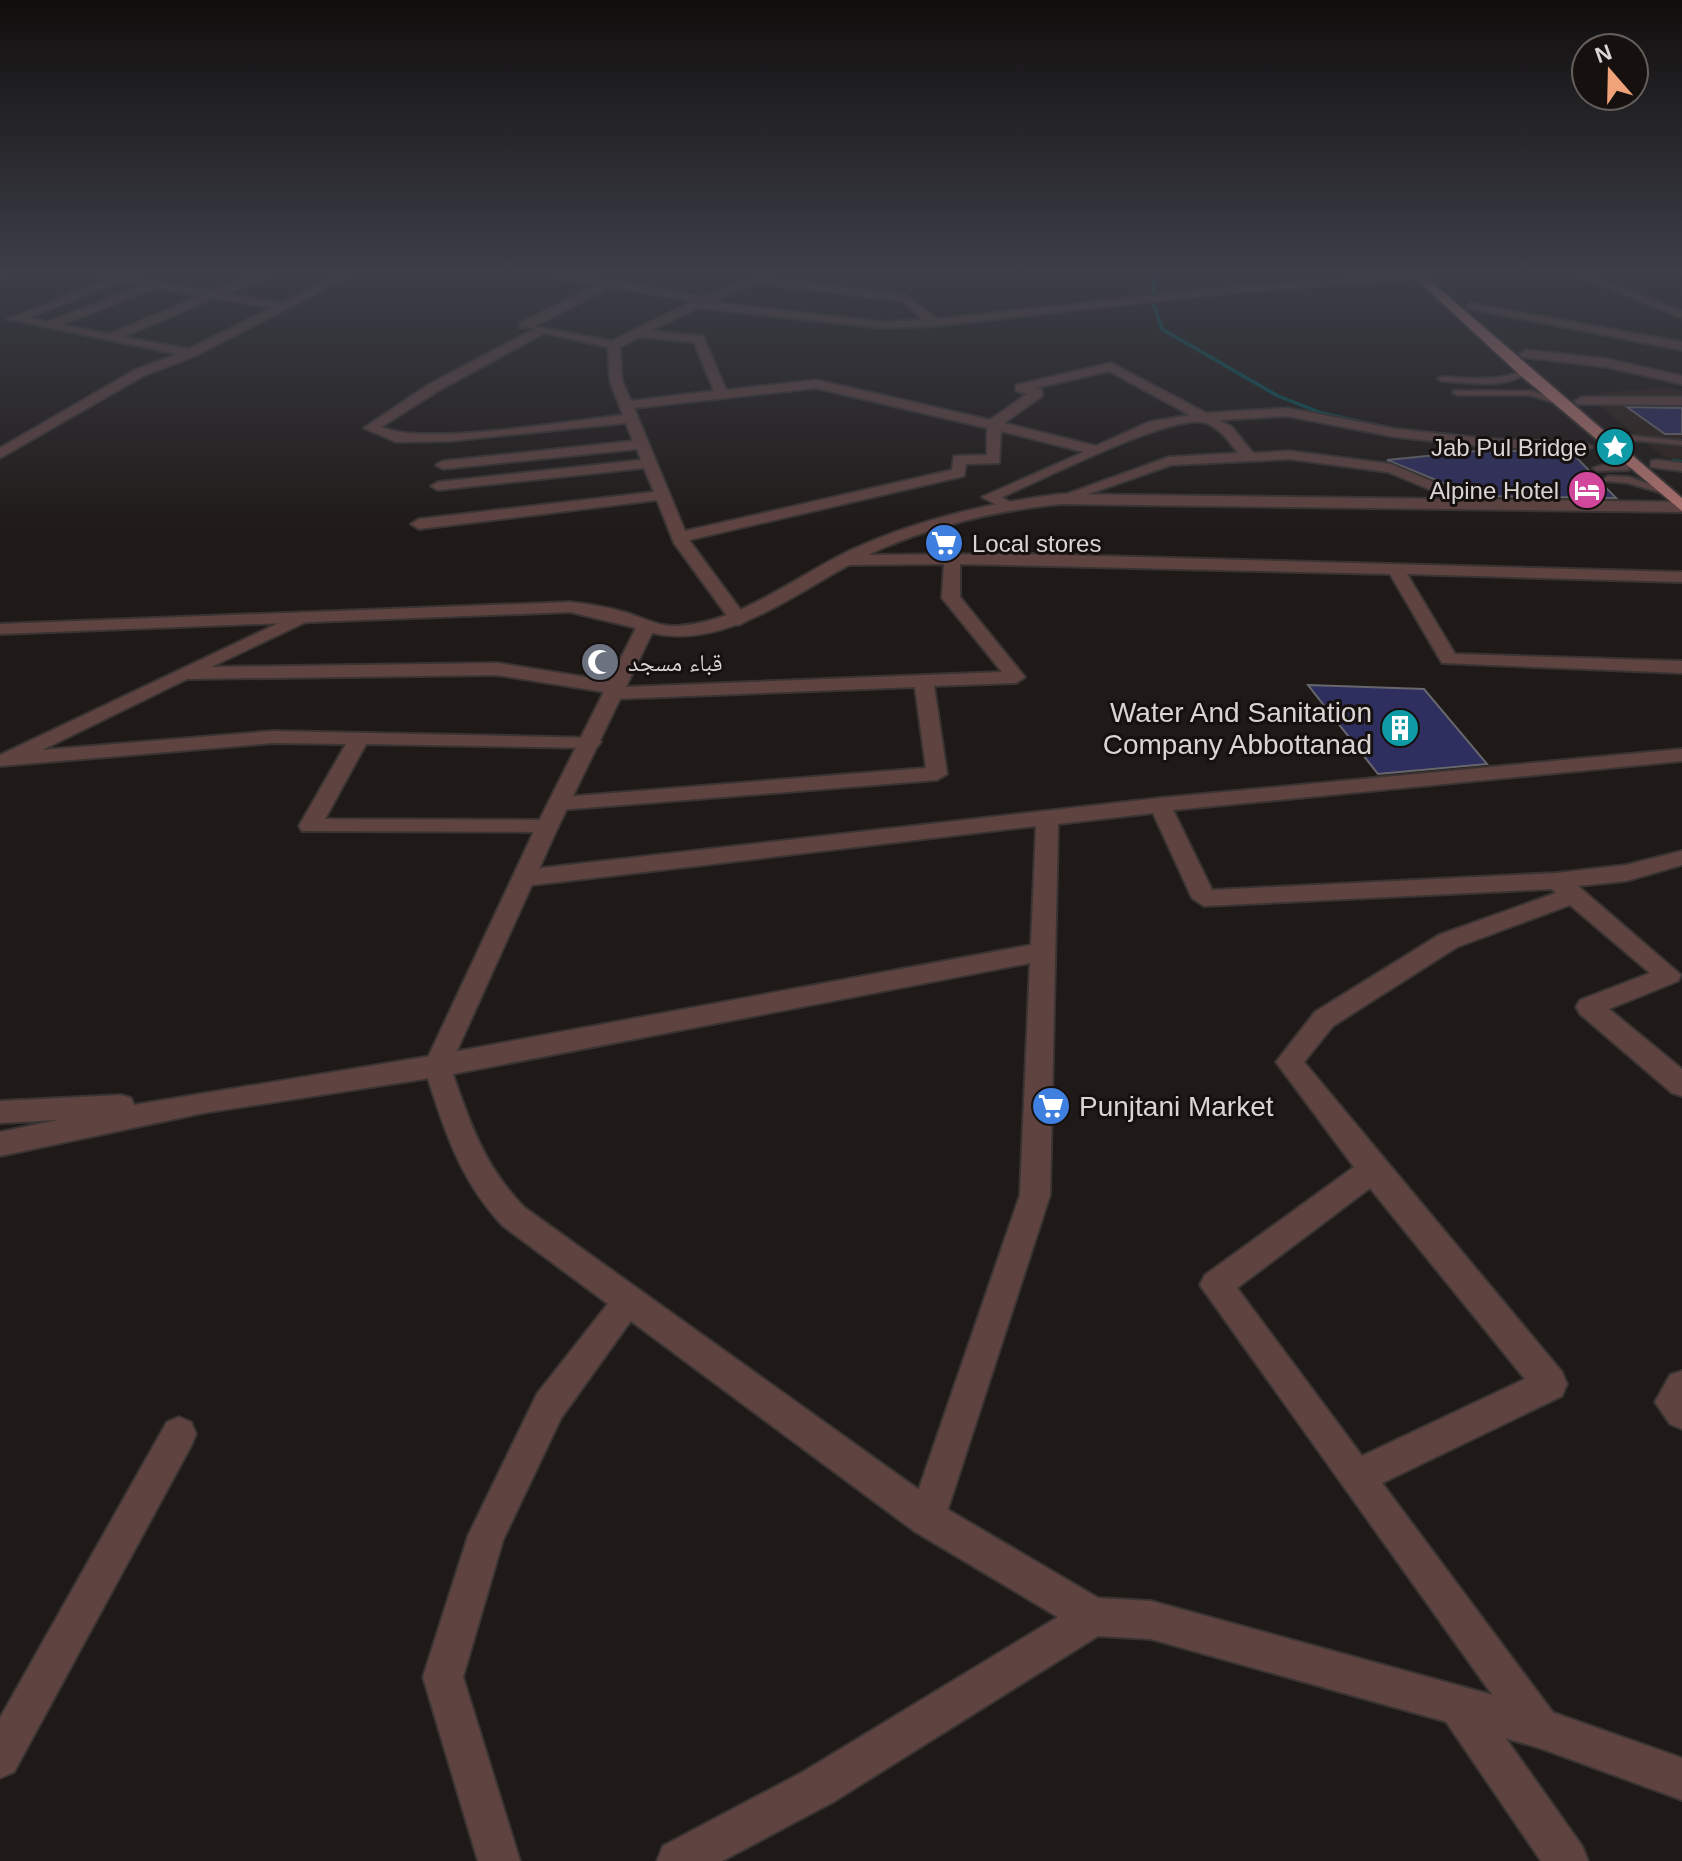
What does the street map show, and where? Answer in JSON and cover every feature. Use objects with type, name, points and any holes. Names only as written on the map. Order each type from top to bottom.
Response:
[{"type":"highway","points":[[1514,361],[1561,403],[1654,462],[1682,486]]},
{"type":"highway","points":[[1534,361],[1548,372]]},
{"type":"highway","points":[[1576,396],[1603,419]]},
{"type":"highway","points":[[1623,445],[1682,506]]},
{"type":"street","points":[[0,454],[139,373],[171,361]]},
{"type":"street","points":[[483,361],[433,388],[371,428],[396,438],[450,437],[630,412],[722,395],[816,384],[1098,451]]},
{"type":"street","points":[[615,361],[616,381],[679,537],[739,620]]},
{"type":"street","points":[[708,361],[722,395]]},
{"type":"street","points":[[1588,361],[1682,380]]},
{"type":"street","points":[[994,424],[1037,393],[1021,388],[1111,367],[1227,430],[1248,456]]},
{"type":"street","points":[[1576,396],[1682,401]]},
{"type":"street","points":[[1008,506],[990,497],[1154,425],[1206,417],[1287,412],[1396,433],[1490,443],[1585,447]]},
{"type":"street","points":[[679,537],[959,473],[959,459],[994,460],[994,424]]},
{"type":"street","points":[[443,465],[643,444]]},
{"type":"street","points":[[1061,499],[1169,461],[1290,455],[1391,468],[1477,504]]},
{"type":"street","points":[[1654,462],[1682,467]]},
{"type":"street","points":[[438,486],[651,463]]},
{"type":"street","points":[[419,524],[663,495]]},
{"type":"street","points":[[0,629],[570,607],[621,617],[646,627],[677,631],[739,620],[846,560],[936,527],[1008,506],[1061,499],[1682,506]]},
{"type":"street","points":[[846,560],[1682,577]]},
{"type":"street","points":[[184,673],[497,669],[616,690],[1016,677],[951,598],[952,560]]},
{"type":"street","points":[[1395,569],[1449,659],[1682,667]]},
{"type":"street","points":[[2,761],[302,617]]},
{"type":"street","points":[[646,627],[553,815],[437,1066],[470,1166],[488,1193],[514,1217],[927,1518],[1094,1617],[1151,1620],[1540,1728],[1682,1779]]},
{"type":"street","points":[[360,738],[310,826],[553,815],[937,774],[924,682]]},
{"type":"street","points":[[2,761],[273,737],[591,742]]},
{"type":"street","points":[[524,878],[1160,805],[1682,755]]},
{"type":"street","points":[[1160,805],[1204,898],[1565,888],[1669,975],[1589,1007],[1682,1085]]},
{"type":"street","points":[[927,1518],[1035,1195],[1047,818]]},
{"type":"street","points":[[1356,1477],[1550,1384],[1373,1170],[1289,1062],[1324,1019],[1448,941],[1565,888],[1682,858]]},
{"type":"street","points":[[0,1144],[203,1102],[437,1066],[1043,952]]},
{"type":"street","points":[[0,1112],[203,1102]]},
{"type":"street","points":[[1373,1170],[1216,1285],[1540,1728]]},
{"type":"street","points":[[499,1861],[443,1677],[486,1536],[536,1432],[549,1406],[629,1301]]},
{"type":"street","points":[[1682,1387],[1672,1402],[1682,1412]]},
{"type":"street","points":[[0,1758],[179,1434]]},
{"type":"street","points":[[678,1861],[818,1787],[1094,1617]]},
{"type":"street","points":[[1459,1706],[1567,1861]]},
{"type":"lane","points":[[1442,379],[1516,378],[1524,372]]},
{"type":"lane","points":[[1457,393],[1531,393],[1561,403]]},
{"type":"lane","points":[[1597,468],[1628,467],[1623,445],[1680,443]]},
{"type":"lane","points":[[1608,479],[1629,480],[1665,491]]},
{"type":"shaded area","points":[[1668,387],[1682,391],[1682,461],[1663,457],[1593,400],[1598,393]]},
{"type":"building","points":[[1627,407],[1682,408],[1682,434],[1665,434]]},
{"type":"building","points":[[1486,450],[1572,453],[1616,498],[1475,496],[1387,460]]},
{"type":"building","name":"Water And Sanitation Company Abbottanad","points":[[1308,685],[1424,689],[1487,764],[1378,774]]},
{"type":"waterway","points":[[1217,361],[1278,396],[1319,412],[1412,432]]},
{"type":"waterway","points":[[1673,461],[1682,462]]},
{"type":"place","name":"Jab Pul Bridge","points":[[1615,447]]},
{"type":"place","name":"Alpine Hotel","points":[[1587,490]]},
{"type":"place","name":"Local stores","points":[[944,543]]},
{"type":"place","name":"قباء مسجد","points":[[600,662]]},
{"type":"place","name":"Water And Sanitation Company Abbottanad","points":[[1400,728]]},
{"type":"place","name":"Punjtani Market","points":[[1051,1106]]}]
